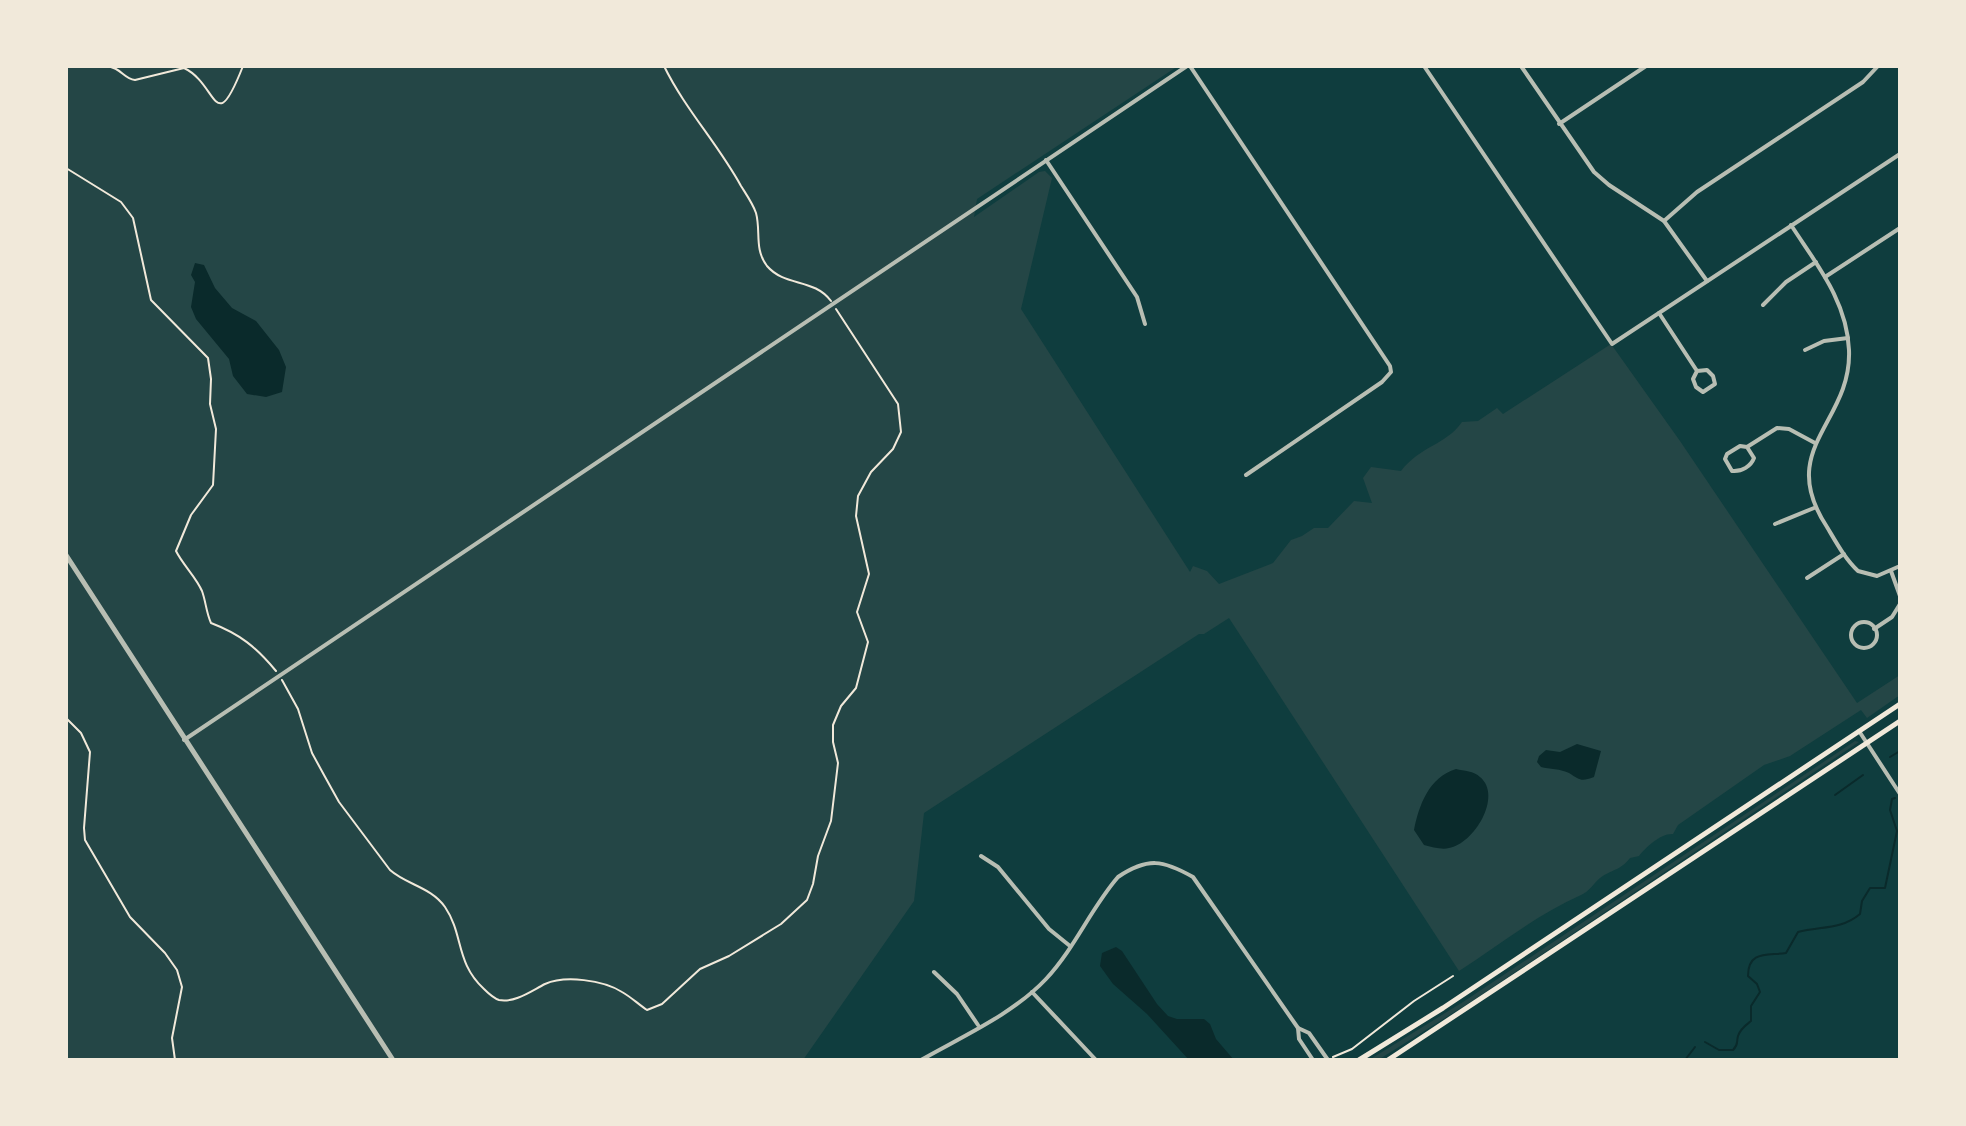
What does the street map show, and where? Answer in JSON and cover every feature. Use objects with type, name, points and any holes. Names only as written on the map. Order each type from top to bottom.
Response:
[{"type":"main road","points":[[1359,1060],[1443,1008],[1900,704]]},
{"type":"main road","points":[[1388,1060],[1866,740],[1900,721]]},
{"type":"street","points":[[184,740],[1188,66],[1390,366],[1391,372],[1382,382],[1246,475]]},
{"type":"street","points":[[1424,66],[1612,344],[1900,154]]},
{"type":"street","points":[[1521,66],[1586,162],[1601,179],[1664,221],[1707,281]]},
{"type":"street","points":[[1559,124],[1646,66]]},
{"type":"street","points":[[1664,221],[1697,192],[1863,82],[1878,66]]},
{"type":"street","points":[[1046,160],[1137,297],[1145,324]]},
{"type":"street","points":[[1791,225],[1841,307],[1848,338],[1849,360],[1843,387],[1815,443],[1808,476],[1814,508],[1852,565],[1865,574],[1877,576],[1900,566]]},
{"type":"street","points":[[1825,277],[1900,228]]},
{"type":"street","points":[[1763,305],[1786,282],[1816,262]]},
{"type":"street","points":[[1659,313],[1697,371]]},
{"type":"street","points":[[1805,350],[1824,341],[1848,338]]},
{"type":"street","points":[[1707,370],[1713,376],[1715,384],[1710,390],[1703,392],[1696,387],[1693,379],[1697,371],[1707,370]]},
{"type":"street","points":[[1747,447],[1754,458],[1752,464],[1739,472],[1732,471],[1725,459],[1727,454],[1740,446],[1747,447],[1772,430],[1789,429],[1815,443]]},
{"type":"street","points":[[1775,524],[1814,508]]},
{"type":"street","points":[[1807,578],[1844,554]]},
{"type":"street","points":[[66,555],[393,1060]]},
{"type":"street","points":[[1891,571],[1900,596]]},
{"type":"street","points":[[1874,629],[1892,617],[1900,604]]},
{"type":"street","points":[[1862,621],[1869,622],[1874,629],[1878,637],[1876,644],[1867,650],[1860,648],[1851,635],[1852,627],[1862,621]]},
{"type":"street","points":[[1859,731],[1900,794]]},
{"type":"street","points":[[981,856],[998,867],[1049,929],[1070,946]]},
{"type":"street","points":[[921,1060],[1032,992],[1046,979],[1118,877],[1141,864],[1167,863],[1193,877],[1298,1028],[1299,1039],[1313,1060]]},
{"type":"street","points":[[934,972],[957,994],[979,1026]]},
{"type":"street","points":[[1032,992],[1096,1060]]},
{"type":"street","points":[[1298,1028],[1309,1033],[1330,1058]]},
{"type":"path","points":[[104,66],[120,69],[129,79],[135,80],[184,68],[198,77],[212,100],[218,103],[225,103],[230,97],[243,66]]},
{"type":"path","points":[[66,168],[121,202],[133,218],[151,300],[208,358],[210,404],[216,429],[213,485],[191,515],[176,551],[201,589],[211,623],[235,632],[262,654],[280,676],[298,709],[312,753],[339,802],[390,870],[424,888],[446,909],[463,961],[477,983],[491,996],[499,1000],[519,997],[549,982],[575,979],[620,990],[647,1010],[662,1004],[700,969],[729,956],[781,924],[807,900],[831,821],[838,763],[833,725],[841,706],[856,688],[868,642],[857,612],[869,574],[856,516],[858,496],[871,472],[893,449],[901,432],[898,404],[834,305],[818,287],[792,281],[773,272],[767,265],[757,245],[756,213],[727,160],[675,88],[664,66]]},
{"type":"path","points":[[66,718],[81,733],[90,752],[85,840],[130,917],[177,970],[182,987],[172,1038],[175,1060]]},
{"type":"path","points":[[1330,1058],[1352,1049],[1414,1001],[1453,976]]},
{"type":"shaded area","points":[[66,66],[1178,66],[977,199],[974,217],[1039,172],[1045,171],[1052,178],[1021,309],[1190,572],[1193,566],[1207,571],[1219,584],[1273,563],[1291,540],[1314,528],[1328,528],[1354,501],[1372,503],[1363,478],[1371,467],[1401,471],[1416,456],[1456,430],[1462,422],[1478,421],[1497,408],[1503,414],[1611,344],[1857,703],[1900,675],[1900,695],[1867,718],[1861,710],[1790,756],[1764,765],[1678,825],[1673,834],[1659,838],[1639,856],[1630,858],[1600,878],[1584,894],[1534,921],[1459,971],[1229,618],[1199,634],[924,813],[914,901],[803,1060],[66,1060]]},
{"type":"shaded area","points":[[195,263],[204,265],[215,288],[232,308],[256,321],[279,350],[286,367],[282,392],[266,397],[247,394],[233,376],[229,359],[196,319],[191,307],[195,282],[191,275]]},
{"type":"shaded area","points":[[1855,741],[1859,742],[1472,1001],[1378,1060],[1369,1060],[1463,1002]]},
{"type":"shaded area","points":[[1577,744],[1601,751],[1594,777],[1581,780],[1566,772],[1541,767],[1537,762],[1546,750],[1560,752]]},
{"type":"shaded area","points":[[1456,769],[1480,777],[1486,785],[1487,807],[1476,829],[1458,845],[1443,849],[1424,845],[1414,830],[1422,802],[1439,778]]},
{"type":"shaded area","points":[[1116,947],[1168,1016],[1204,1019],[1234,1060],[1189,1060],[1147,1014],[1113,984],[1100,966],[1102,953]]},
{"type":"waterway","points":[[1890,757],[1900,751]]},
{"type":"waterway","points":[[1835,795],[1863,775]]},
{"type":"waterway","points":[[1705,1042],[1719,1050],[1733,1050],[1740,1031],[1751,1021],[1751,1006],[1760,992],[1748,976],[1755,958],[1786,953],[1798,932],[1853,919],[1860,914],[1862,901],[1870,888],[1885,888],[1897,831],[1890,810],[1895,798]]},
{"type":"waterway","points":[[1685,1060],[1695,1047]]}]
